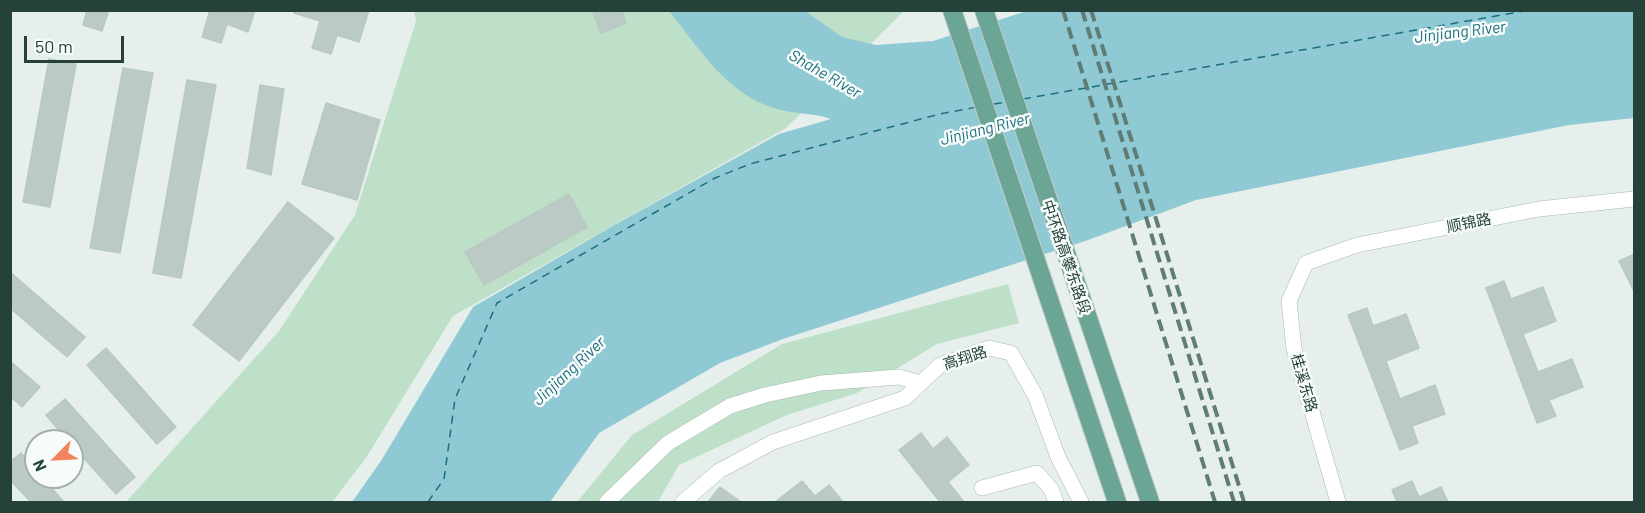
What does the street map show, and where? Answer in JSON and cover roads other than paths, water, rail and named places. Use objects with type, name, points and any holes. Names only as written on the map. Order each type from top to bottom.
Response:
[{"type":"main road","name":"中环路高攀东路段","points":[[952,10],[1117,502]]},
{"type":"main road","name":"中环路高攀东路段","points":[[984,10],[1150,502]]},
{"type":"street","name":"顺锦路","points":[[1306,263],[1357,245],[1539,209],[1635,199]]},
{"type":"street","name":"桂溪东路","points":[[1306,263],[1289,302],[1294,349],[1338,502]]},
{"type":"street","name":"高翔路","points":[[683,502],[719,471],[773,442],[905,398],[940,365],[989,348],[1011,353],[1035,395],[1058,457],[1081,502]]},
{"type":"street","points":[[608,502],[668,443],[730,406],[765,395],[821,383],[899,378],[921,383]]},
{"type":"street","points":[[982,488],[1037,472],[1051,489],[1056,502]]},
{"type":"water","points":[[1030,10],[1634,11],[1634,118],[1569,125],[1196,200],[1088,240],[783,339],[720,363],[599,433],[550,502],[352,502],[381,461],[473,307],[779,134],[831,119],[777,109],[743,93],[703,55],[669,11],[805,11],[842,37],[876,45],[933,41]]},
{"type":"railway","points":[[1063,10],[1215,502]]},
{"type":"railway","points":[[1082,10],[1234,502]]},
{"type":"railway","points":[[1091,10],[1244,502]]},
{"type":"water label","name":"Jinjiang River","points":[[1460,32]]},
{"type":"water label","name":"Shahe River","points":[[825,74]]},
{"type":"water label","name":"Jinjiang River","points":[[985,129]]},
{"type":"water label","name":"Jinjiang River","points":[[569,371]]}]
